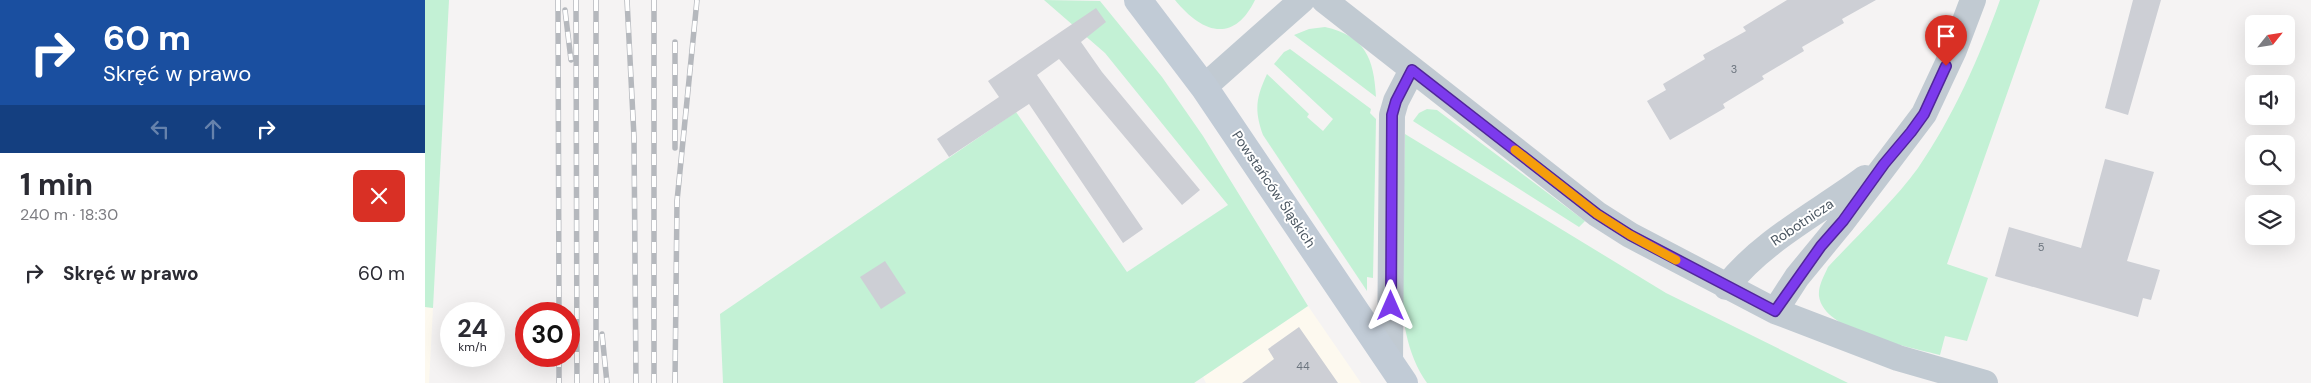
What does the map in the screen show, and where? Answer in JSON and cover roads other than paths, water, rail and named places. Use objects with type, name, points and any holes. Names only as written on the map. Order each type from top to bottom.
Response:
[{"type":"main road","name":"Powstańców Śląskich","points":[[1138,0],[1204,87],[1397,373]]},
{"type":"street","points":[[1204,87],[1302,0]]},
{"type":"street","points":[[1324,0],[1597,214],[1630,235],[1775,311],[1898,358],[1985,383]]},
{"type":"street","name":"Robotnicza","points":[[1775,311],[1797,277],[1866,191],[1884,164],[1924,114],[1954,50],[1973,0]]},
{"type":"street","points":[[1397,373],[1392,115],[1396,101],[1412,70]]},
{"type":"street","name":"Robotnicza","points":[[1726,287],[1739,270],[1779,237],[1884,164]]},
{"type":"railway","points":[[558,0],[559,302]]},
{"type":"railway","points":[[576,0],[577,383]]},
{"type":"railway","points":[[596,0],[596,383]]},
{"type":"railway","points":[[627,0],[634,137],[636,383]]},
{"type":"railway","points":[[654,0],[654,383]]},
{"type":"railway","points":[[675,383],[677,201],[697,0]]},
{"type":"railway","points":[[565,10],[571,60]]},
{"type":"railway","points":[[675,42],[675,148]]},
{"type":"railway","points":[[602,334],[607,383]]},
{"type":"railway","points":[[559,367],[559,383]]}]
